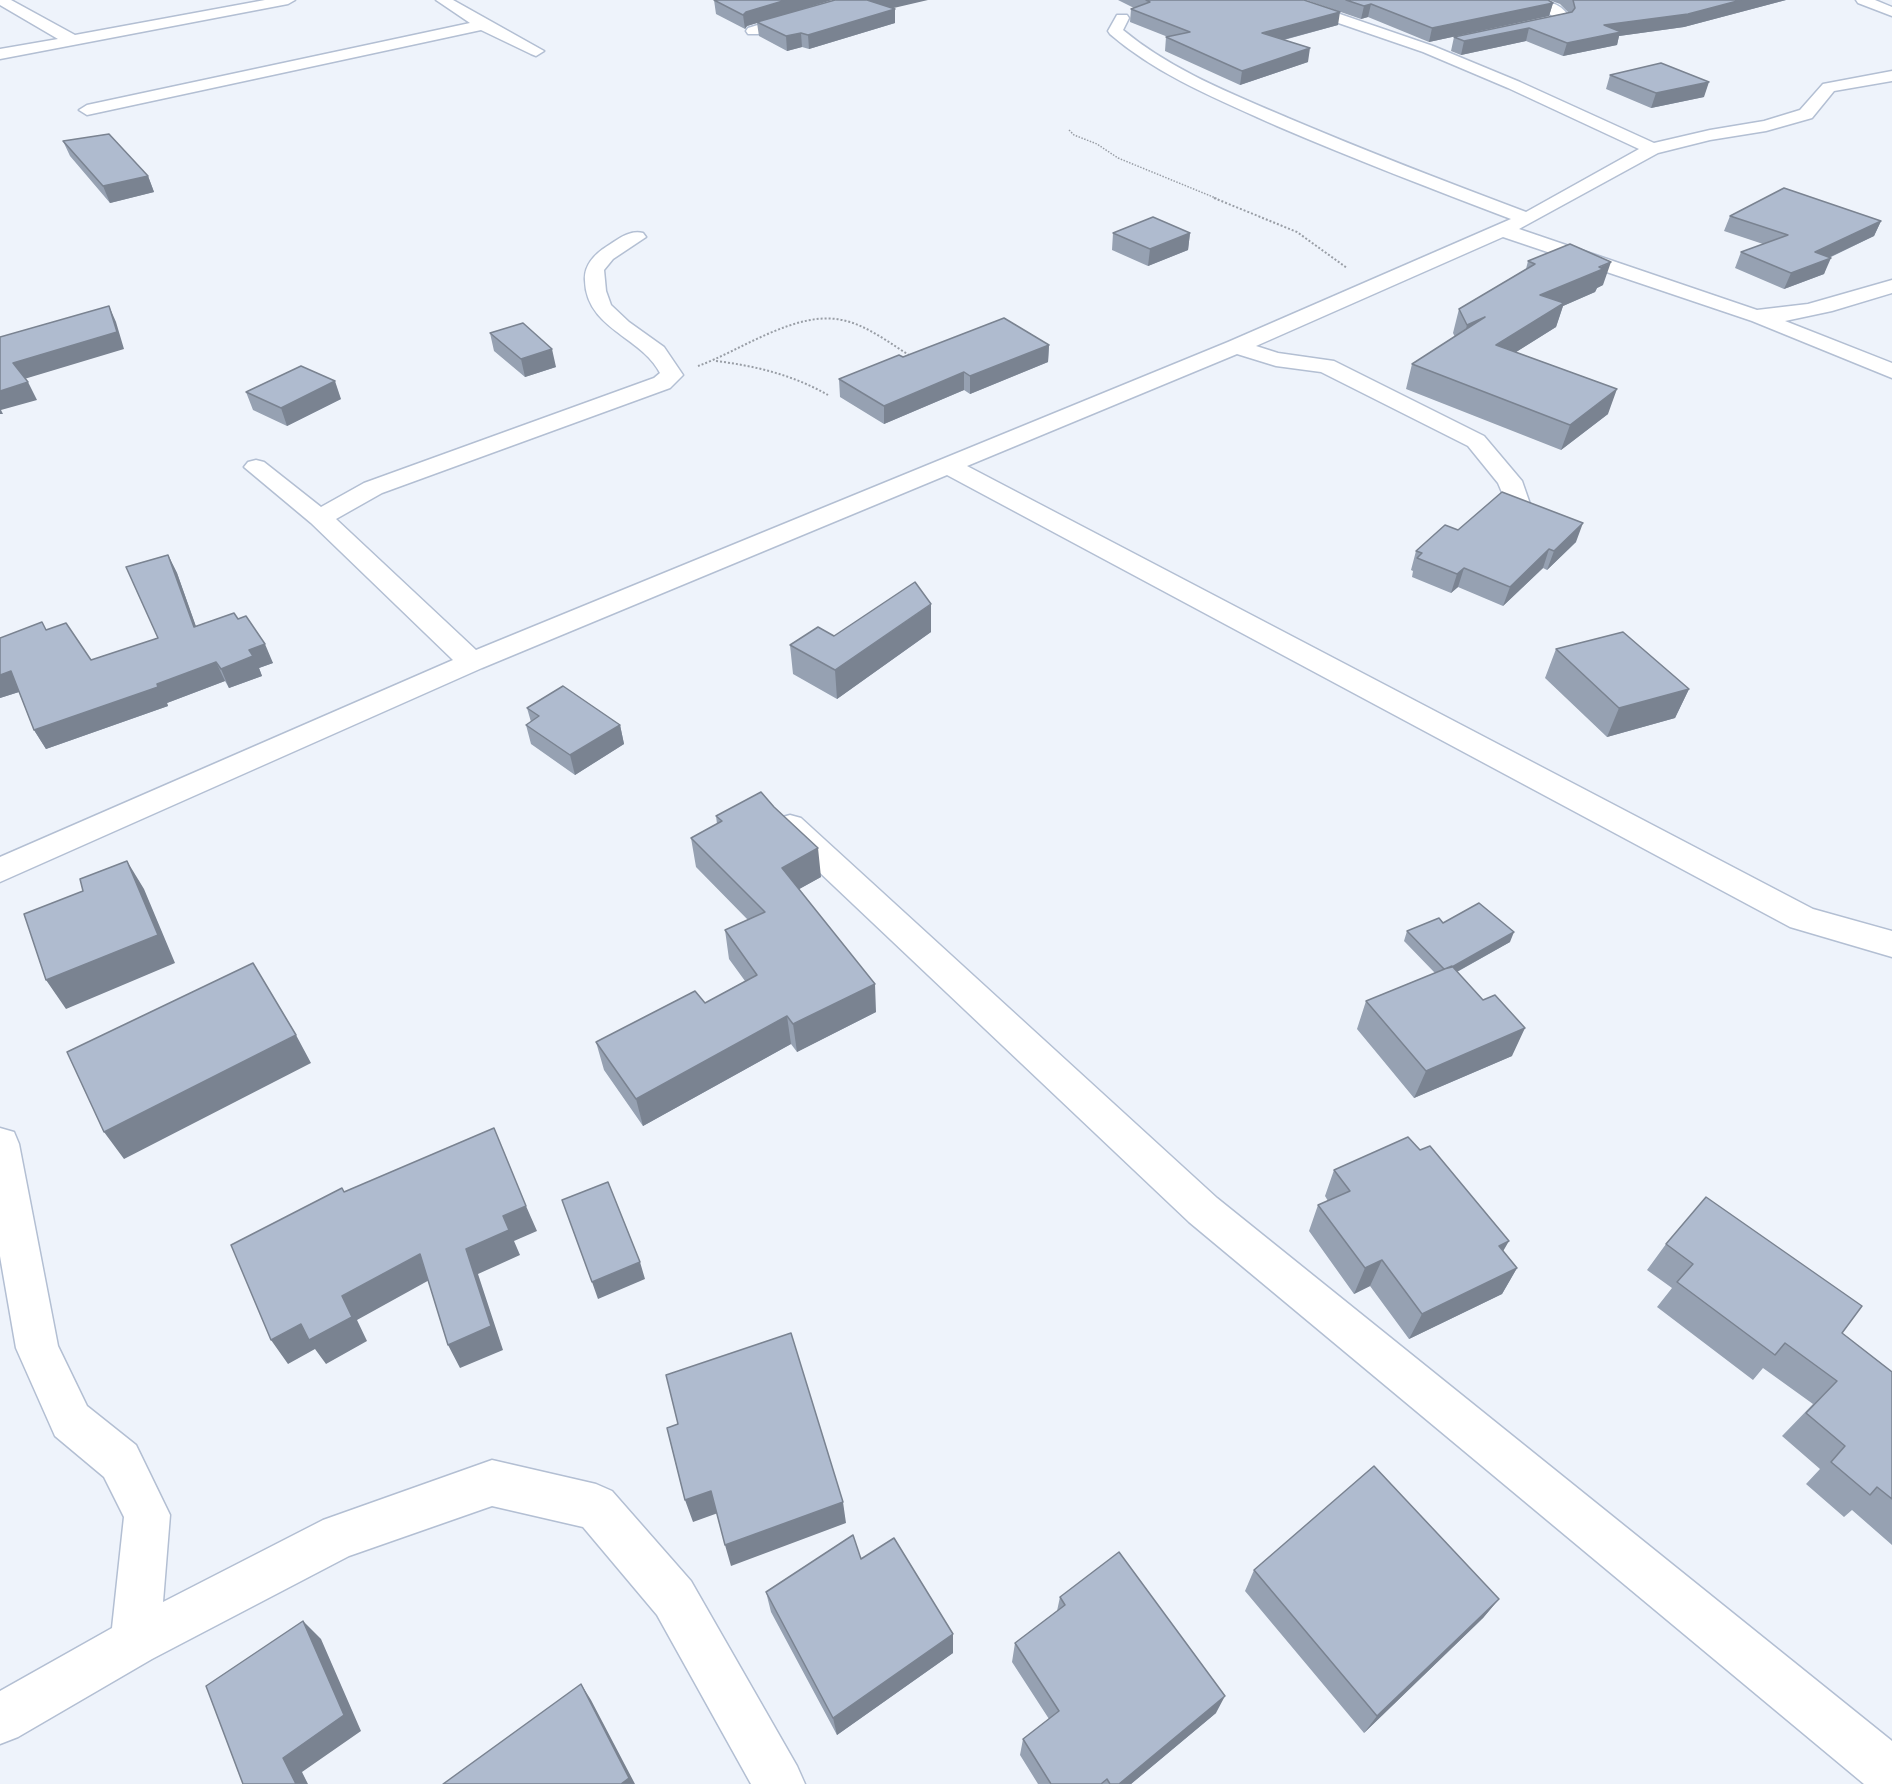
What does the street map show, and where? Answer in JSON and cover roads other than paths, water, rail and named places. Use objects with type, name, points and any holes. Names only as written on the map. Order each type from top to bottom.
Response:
[{"type":"street","points":[[1,0],[72,40]]},
{"type":"street","points":[[0,54],[197,11],[288,0]]},
{"type":"street","points":[[443,0],[483,25],[536,51]]},
{"type":"street","points":[[753,31],[830,9],[852,0]]},
{"type":"street","points":[[1285,0],[1428,49],[1653,149]]},
{"type":"street","points":[[1508,33],[1563,20],[1562,14],[1537,0]]},
{"type":"street","points":[[1863,0],[1892,12]]},
{"type":"street","points":[[1122,18],[1115,31],[1130,45],[1213,92],[1362,157],[1527,219]]},
{"type":"street","points":[[87,110],[483,25]]},
{"type":"street","points":[[1428,49],[1451,44]]},
{"type":"street","points":[[0,870],[472,662],[950,467],[1236,347],[1527,219],[1653,149],[1710,135],[1766,126],[1806,114],[1829,87],[1892,76]]},
{"type":"street","points":[[1502,230],[1755,316],[1892,371]]},
{"type":"street","points":[[320,518],[373,488],[634,394],[662,383],[672,375],[668,363],[658,352],[615,321],[603,309],[596,294],[594,270],[606,255],[636,237]]},
{"type":"street","points":[[1755,316],[1776,316],[1822,308],[1892,286]]},
{"type":"street","points":[[1236,347],[1276,359],[1326,366],[1476,441],[1510,481],[1518,504]]},
{"type":"street","points":[[256,467],[320,518],[472,662]]},
{"type":"street","points":[[950,467],[1802,918],[1892,945]]},
{"type":"street","points":[[790,826],[1203,1209],[1892,1774]]},
{"type":"street","points":[[0,1143],[37,1348],[70,1421],[120,1461],[147,1515],[135,1642]]},
{"type":"street","points":[[0,1719],[135,1642],[339,1536],[492,1483],[596,1507],[675,1598],[779,1784]]}]
